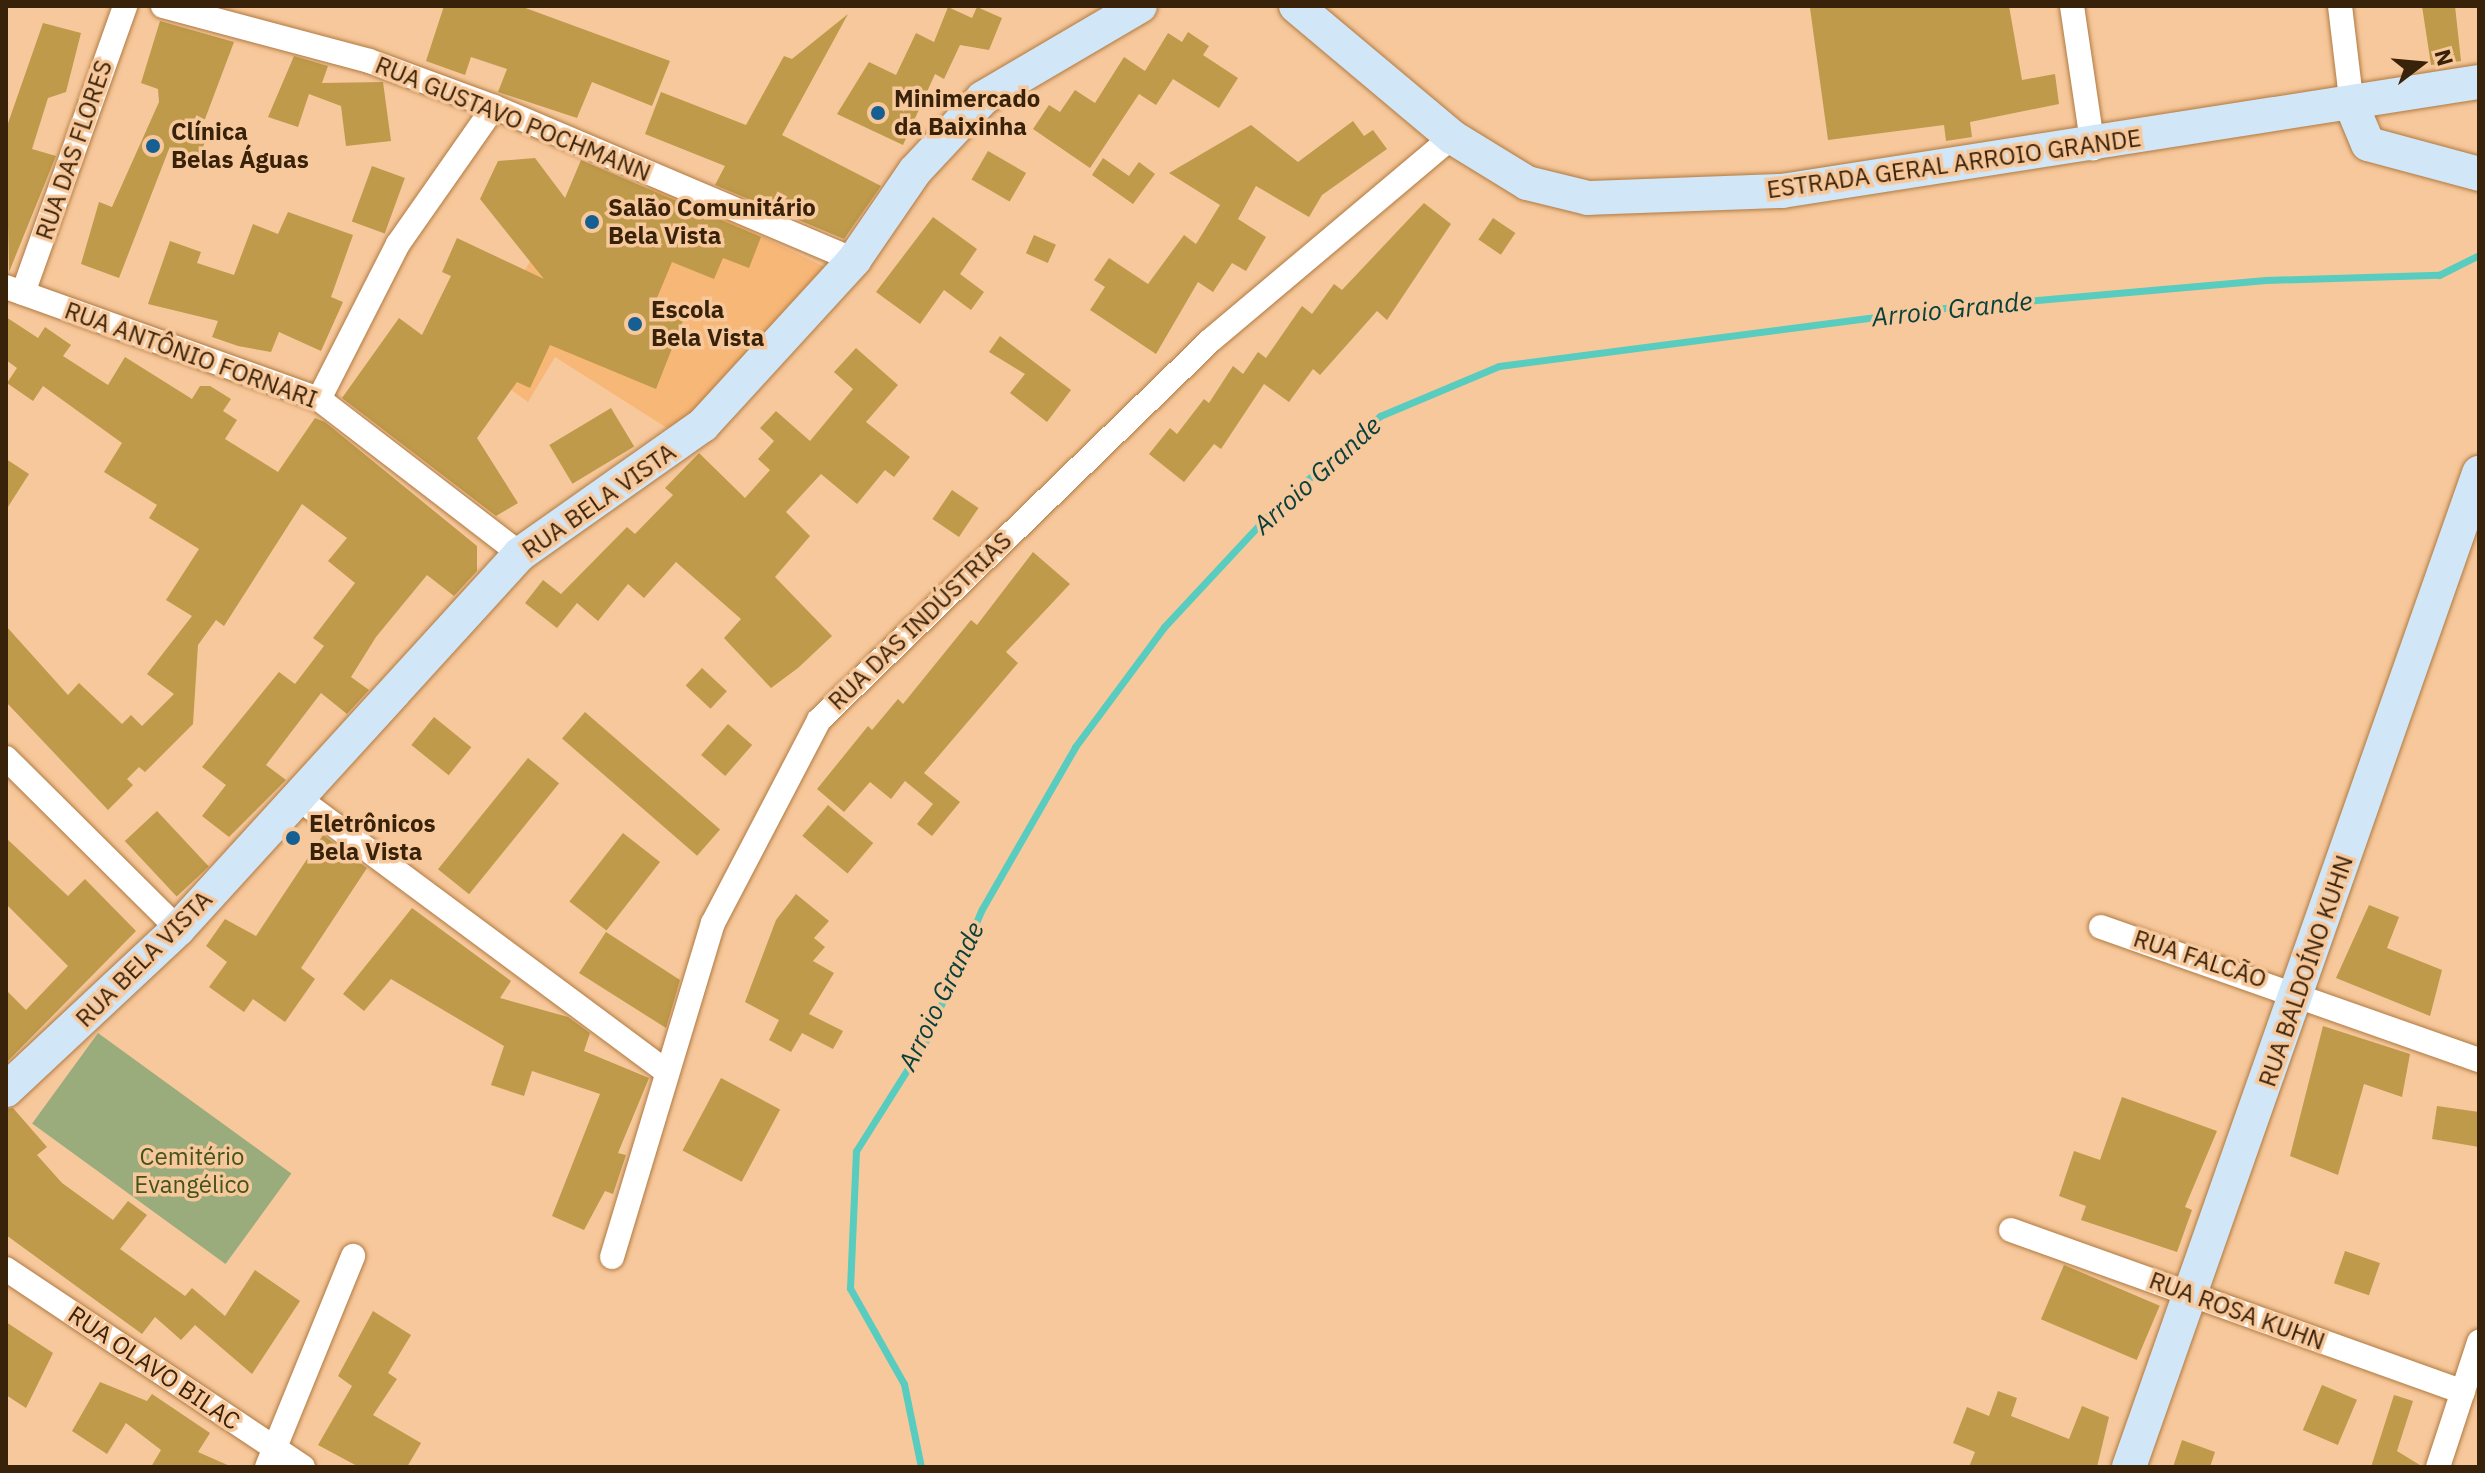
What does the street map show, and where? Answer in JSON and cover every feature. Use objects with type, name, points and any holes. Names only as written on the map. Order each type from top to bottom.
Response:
[{"type":"main road","name":"RUA BELA VISTA","points":[[6,1090],[178,929],[520,554],[677,449],[854,260],[915,171],[983,98],[1140,6]]},
{"type":"main road","name":"ESTRADA GERAL ARROIO GRANDE","points":[[1296,6],[1452,137],[1527,183],[1588,198],[1782,191],[2093,148],[2479,82]]},
{"type":"main road","points":[[2352,106],[2368,144],[2479,174]]},
{"type":"main road","name":"RUA BALDOÍNO KUHN","points":[[2129,1467],[2193,1296],[2479,473]]},
{"type":"street","name":"RUA DAS FLORES","points":[[15,290],[125,6]]},
{"type":"street","name":"RUA GUSTAVO POCHMANN","points":[[163,6],[369,61],[494,107],[854,260]]},
{"type":"street","points":[[2072,6],[2093,148]]},
{"type":"street","points":[[2340,6],[2352,106]]},
{"type":"street","points":[[319,399],[398,244],[494,107]]},
{"type":"street","name":"RUA DAS INDÚSTRIAS","points":[[612,1257],[713,923],[780,781],[819,720],[1211,340],[1452,137]]},
{"type":"street","name":"RUA ANTÔNIO FORNARI","points":[[15,290],[319,399],[520,554]]},
{"type":"street","points":[[6,758],[178,929]]},
{"type":"street","points":[[298,798],[666,1071]]},
{"type":"street","name":"RUA FALCÃO","points":[[2101,927],[2299,991],[2479,1060]]},
{"type":"street","name":"RUA ROSA KUHN","points":[[2011,1230],[2463,1392]]},
{"type":"street","points":[[271,1458],[353,1256]]},
{"type":"street","name":"RUA OLAVO BILAC","points":[[6,1269],[271,1458],[303,1467]]},
{"type":"street","points":[[2438,1467],[2479,1342]]},
{"type":"shaded area","name":"Escola Bela Vista","points":[[651,183],[825,267],[675,433],[555,357],[528,402],[473,362],[532,258],[604,290]]},
{"type":"green space","name":"Cemitério Evangélico","points":[[98,1033],[291,1173],[226,1264],[32,1124]]},
{"type":"building","points":[[444,6],[520,6],[670,61],[652,106],[592,82],[577,118],[498,92],[507,69],[471,57],[465,75],[426,61]]},
{"type":"building","points":[[2009,6],[2022,80],[2055,74],[2059,104],[1970,122],[1972,137],[1946,141],[1944,125],[1828,140],[1810,8]]},
{"type":"building","points":[[2422,6],[2455,6],[2461,61],[2431,65]]},
{"type":"building","points":[[948,7],[972,18],[977,7],[1002,18],[989,50],[960,45],[944,79],[935,74],[903,145],[837,114],[869,62],[896,75],[916,33],[934,42]]},
{"type":"building","points":[[848,14],[782,135],[881,186],[844,239],[715,185],[725,166],[645,134],[661,92],[746,125],[784,56],[792,59]]},
{"type":"building","points":[[160,21],[234,42],[202,127],[210,130],[198,159],[169,149],[119,278],[81,264],[99,202],[112,207],[159,102],[158,89],[141,83]]},
{"type":"building","points":[[43,23],[81,33],[66,92],[48,98],[32,149],[56,156],[9,272],[6,129]]},
{"type":"building","points":[[1188,32],[1209,46],[1203,55],[1238,78],[1219,108],[1173,79],[1156,105],[1139,94],[1090,168],[1033,129],[1049,105],[1060,112],[1075,90],[1095,103],[1124,57],[1145,71],[1168,33],[1182,42]]},
{"type":"building","points":[[294,56],[328,66],[322,83],[383,82],[391,141],[346,146],[341,106],[309,94],[298,127],[268,117]]},
{"type":"building","points":[[1353,121],[1364,136],[1373,130],[1387,149],[1322,195],[1309,217],[1256,186],[1238,219],[1266,237],[1246,271],[1232,263],[1213,292],[1198,282],[1156,354],[1090,310],[1105,287],[1094,280],[1109,258],[1148,284],[1184,235],[1196,244],[1220,205],[1169,173],[1251,125],[1298,162]]},
{"type":"building","points":[[988,151],[1026,173],[1010,202],[972,180]]},
{"type":"building","points":[[535,158],[565,198],[581,160],[761,237],[749,268],[723,258],[714,279],[672,262],[654,305],[684,318],[656,389],[550,345],[530,388],[517,382],[477,438],[518,503],[496,516],[342,398],[399,318],[422,335],[451,276],[442,272],[457,238],[544,279],[480,199],[498,161]]},
{"type":"building","points":[[1103,158],[1129,176],[1139,162],[1155,174],[1133,204],[1092,175]]},
{"type":"building","points":[[372,166],[405,178],[385,233],[352,221]]},
{"type":"building","points":[[1424,203],[1451,224],[1387,320],[1377,311],[1320,375],[1313,369],[1289,402],[1264,384],[1221,449],[1214,444],[1184,482],[1149,454],[1170,428],[1177,434],[1204,399],[1209,403],[1233,366],[1243,374],[1258,352],[1266,358],[1302,306],[1312,314],[1334,284],[1342,290]]},
{"type":"building","points":[[288,212],[353,235],[331,297],[343,302],[321,351],[279,332],[271,352],[238,346],[212,337],[218,321],[148,304],[170,241],[201,252],[197,263],[234,275],[253,224],[278,234]]},
{"type":"building","points":[[933,217],[977,249],[960,274],[984,292],[971,310],[944,290],[920,324],[876,292]]},
{"type":"building","points":[[1493,218],[1515,233],[1501,255],[1478,240]]},
{"type":"building","points":[[1034,235],[1056,245],[1048,263],[1026,253]]},
{"type":"building","points":[[6,317],[38,338],[45,327],[71,345],[63,356],[108,385],[125,357],[192,399],[200,386],[210,386],[231,399],[223,411],[237,420],[225,439],[278,472],[315,418],[325,422],[477,546],[477,571],[454,596],[427,575],[376,637],[351,677],[369,690],[347,714],[321,693],[266,765],[286,780],[229,837],[202,816],[226,785],[202,767],[279,672],[295,684],[324,646],[313,638],[355,583],[328,561],[347,538],[302,504],[224,626],[216,620],[198,645],[193,724],[145,772],[139,767],[127,779],[133,785],[108,810],[6,702],[6,626],[68,695],[79,683],[122,724],[131,715],[142,726],[174,694],[147,674],[192,616],[166,600],[199,549],[149,518],[157,505],[104,472],[122,443],[43,386],[33,401],[7,383],[17,368],[6,360]]},
{"type":"building","points":[[1000,336],[1071,390],[1047,422],[1010,393],[1025,374],[989,352]]},
{"type":"building","points":[[856,348],[898,385],[866,422],[910,457],[894,477],[885,470],[857,504],[821,474],[786,512],[810,536],[775,577],[832,636],[798,668],[771,688],[724,638],[741,619],[676,562],[644,598],[628,584],[598,621],[577,603],[557,628],[525,603],[543,580],[561,594],[627,527],[635,534],[673,495],[665,488],[699,453],[745,498],[770,470],[758,459],[774,441],[760,428],[776,411],[810,441],[853,389],[834,372]]},
{"type":"building","points":[[611,408],[634,447],[572,484],[549,445]]},
{"type":"building","points":[[6,459],[29,474],[6,510]]},
{"type":"building","points":[[952,490],[979,508],[959,537],[932,519]]},
{"type":"building","points":[[1033,552],[1070,584],[1006,652],[1018,663],[924,773],[960,802],[932,836],[917,824],[933,804],[905,781],[891,799],[870,782],[844,812],[817,789],[868,726],[872,730],[898,699],[903,704],[971,620],[977,625]]},
{"type":"building","points":[[702,668],[727,691],[710,709],[686,686]]},
{"type":"building","points":[[585,712],[720,829],[697,856],[562,738]]},
{"type":"building","points":[[434,717],[471,747],[449,775],[411,745]]},
{"type":"building","points":[[728,724],[752,745],[725,776],[701,755]]},
{"type":"building","points":[[528,758],[559,783],[469,894],[438,869]]},
{"type":"building","points":[[828,805],[873,843],[847,874],[802,836]]},
{"type":"building","points":[[157,811],[209,867],[177,897],[125,841]]},
{"type":"building","points":[[623,833],[660,862],[606,930],[569,902]]},
{"type":"building","points":[[323,835],[367,868],[301,968],[315,979],[285,1022],[253,999],[244,1012],[209,987],[227,962],[206,946],[225,919],[256,936]]},
{"type":"building","points":[[6,838],[68,896],[85,879],[136,931],[6,1063],[6,990],[26,1010],[68,966],[6,904]]},
{"type":"building","points":[[796,894],[829,921],[814,938],[825,947],[813,961],[834,973],[809,1014],[843,1031],[833,1049],[802,1033],[791,1052],[769,1040],[779,1020],[745,1002],[776,920]]},
{"type":"building","points":[[2369,905],[2399,917],[2387,948],[2442,970],[2430,1016],[2336,978]]},
{"type":"building","points":[[412,908],[511,981],[500,998],[568,1017],[590,1033],[584,1051],[649,1078],[618,1153],[626,1155],[613,1194],[605,1191],[584,1230],[552,1216],[600,1094],[532,1071],[524,1096],[491,1085],[504,1046],[391,979],[364,1011],[343,994]]},
{"type":"building","points":[[606,932],[680,980],[666,1028],[579,973]]},
{"type":"building","points":[[2323,1026],[2410,1054],[2402,1097],[2364,1084],[2338,1175],[2290,1156]]},
{"type":"building","points":[[721,1078],[780,1109],[742,1182],[683,1150]]},
{"type":"building","points":[[2122,1097],[2217,1131],[2185,1207],[2192,1210],[2177,1252],[2081,1220],[2086,1206],[2059,1196],[2074,1151],[2100,1160]]},
{"type":"building","points":[[2437,1106],[2479,1112],[2479,1147],[2432,1139]]},
{"type":"building","points":[[13,1108],[47,1147],[37,1155],[62,1183],[113,1220],[128,1201],[147,1215],[120,1249],[185,1296],[192,1288],[225,1316],[255,1270],[300,1301],[252,1374],[195,1325],[181,1340],[155,1317],[142,1334],[6,1235],[6,1109]]},
{"type":"building","points":[[2345,1251],[2380,1263],[2369,1295],[2334,1283]]},
{"type":"building","points":[[2064,1265],[2160,1306],[2137,1360],[2041,1319]]},
{"type":"building","points":[[373,1311],[411,1335],[388,1373],[397,1379],[373,1415],[421,1443],[407,1467],[359,1467],[318,1445],[352,1386],[338,1376]]},
{"type":"building","points":[[6,1322],[53,1353],[26,1408],[6,1395]]},
{"type":"building","points":[[100,1382],[147,1401],[152,1394],[210,1433],[198,1452],[232,1467],[151,1467],[161,1450],[126,1423],[107,1454],[72,1431]]},
{"type":"building","points":[[2322,1385],[2357,1400],[2338,1445],[2303,1430]]},
{"type":"building","points":[[1998,1391],[2017,1398],[2011,1416],[2069,1439],[2082,1406],[2109,1417],[2097,1467],[1969,1467],[1975,1452],[1953,1443],[1967,1407],[1989,1416]]},
{"type":"building","points":[[2394,1395],[2413,1401],[2397,1451],[2423,1467],[2371,1467]]},
{"type":"building","points":[[2182,1440],[2215,1452],[2210,1467],[2173,1467]]},
{"type":"waterway","name":"Arroio Grande","points":[[921,1467],[904,1384],[850,1288],[856,1151],[926,1040],[982,909],[1075,747],[1164,627],[1272,511],[1380,416],[1499,366],[1945,308],[2266,280],[2439,275],[2479,255]]},
{"type":"place","name":"Minimercado da Baixinha","points":[[878,113]]},
{"type":"place","name":"Clínica Belas Águas","points":[[153,146]]},
{"type":"place","name":"Salão Comunitário Bela Vista","points":[[592,222]]},
{"type":"place","name":"Escola Bela Vista","points":[[635,324]]},
{"type":"place","name":"Eletrônicos Bela Vista","points":[[293,838]]}]
